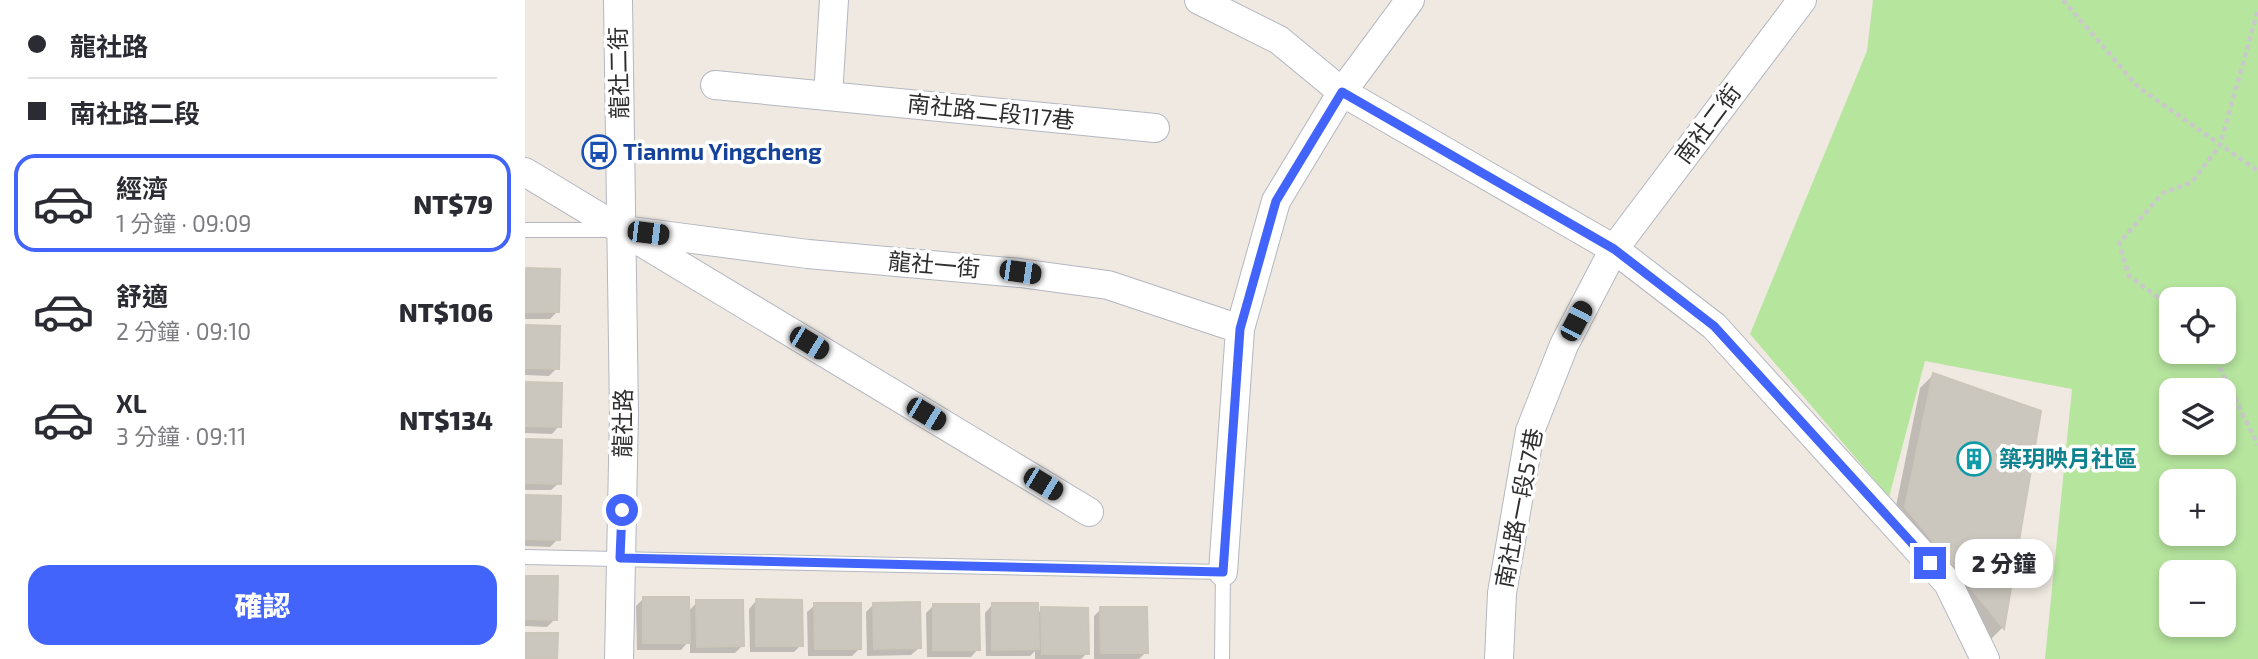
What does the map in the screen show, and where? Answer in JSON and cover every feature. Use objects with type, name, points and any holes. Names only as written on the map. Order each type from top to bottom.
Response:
[{"type":"street","name":"龍社二街","points":[[618,0],[622,230]]},
{"type":"street","points":[[828,96],[834,0]]},
{"type":"street","points":[[1199,0],[1279,40],[1342,92],[1614,249],[1714,326],[1948,583],[1985,659]]},
{"type":"street","points":[[1223,572],[1240,329],[1276,201],[1342,92],[1410,0]]},
{"type":"street","name":"南社二街","points":[[1614,249],[1802,0]]},
{"type":"street","name":"南社路二段117巷","points":[[715,85],[1155,128]]},
{"type":"street","points":[[525,172],[1089,512]]},
{"type":"street","name":"龍社一街","points":[[622,230],[808,254],[1020,272],[1108,285],[1240,329]]},
{"type":"street","name":"龍社路","points":[[619,659],[624,414],[622,230]]},
{"type":"street","name":"南社路一段57巷","points":[[1499,659],[1502,593],[1530,432],[1564,345],[1614,249]]},
{"type":"lane","points":[[525,230],[622,230]]},
{"type":"lane","points":[[525,557],[1223,572],[1222,659]]},
{"type":"path","points":[[2063,0],[2138,87],[2258,171]]},
{"type":"path","points":[[2159,299],[2129,276],[2119,243],[2163,193],[2192,182],[2220,145],[2258,10]]},
{"type":"path","points":[[2218,364],[2258,445]]},
{"type":"green space","points":[[1873,0],[2258,0],[2258,659],[2045,659],[2072,389],[1925,361],[1889,497],[1750,334],[1867,51]]},
{"type":"building","points":[[525,268],[560,269],[559,312],[525,312]]},
{"type":"building","points":[[525,325],[560,326],[559,369],[525,368]]},
{"type":"building","name":"築玥映月社區","points":[[1933,373],[2041,411],[2004,629],[1905,507]]},
{"type":"building","points":[[525,382],[562,383],[561,427],[525,426]]},
{"type":"building","points":[[525,439],[562,440],[561,484],[525,483]]},
{"type":"building","points":[[525,495],[561,496],[560,540],[525,539]]},
{"type":"building","points":[[525,576],[558,576],[557,620],[525,619]]},
{"type":"building","points":[[643,597],[689,597],[690,643],[643,643]]},
{"type":"building","points":[[756,599],[802,600],[803,646],[756,646]]},
{"type":"building","points":[[696,600],[743,600],[744,646],[697,647]]},
{"type":"building","points":[[920,602],[921,648],[874,649],[873,603]]},
{"type":"building","points":[[814,603],[861,603],[861,649],[815,649]]},
{"type":"building","points":[[992,603],[1038,603],[1039,649],[992,650]]},
{"type":"building","points":[[933,604],[979,604],[980,650],[933,650]]},
{"type":"building","points":[[1041,607],[1088,608],[1089,654],[1042,654]]},
{"type":"building","points":[[1100,607],[1147,607],[1148,653],[1101,653]]},
{"type":"building","points":[[525,633],[558,633],[557,659],[525,659]]},
{"type":"place","name":"Tianmu Yingcheng","points":[[599,152]]},
{"type":"place","name":"築玥映月社區","points":[[1974,459]]},
{"type":"route","points":[[622,510],[620,558],[1223,572],[1240,329],[1276,201],[1342,92],[1614,249],[1714,326],[1930,563]]}]
